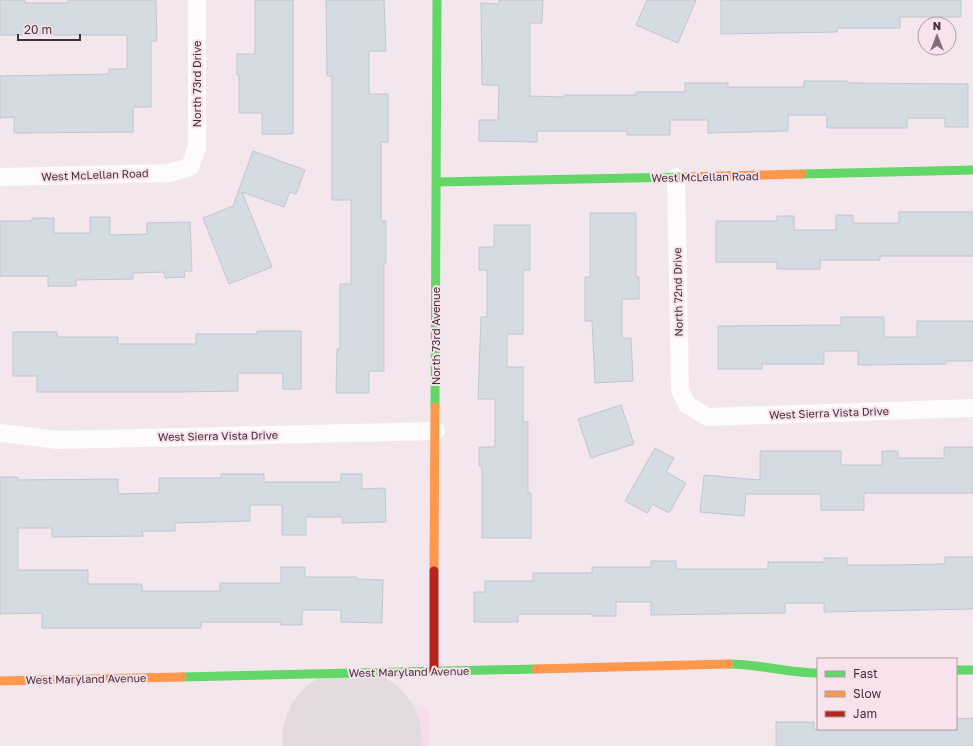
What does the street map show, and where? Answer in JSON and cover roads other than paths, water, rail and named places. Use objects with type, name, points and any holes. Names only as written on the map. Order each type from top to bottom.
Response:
[{"type":"street","name":"North 73rd Drive","points":[[190,168],[197,147],[197,0]]},
{"type":"street","name":"North 73rd Avenue","points":[[434,671],[437,0]]},
{"type":"street","name":"West McLellan Road","points":[[0,177],[168,173],[190,168]]},
{"type":"street","name":"West McLellan Road","points":[[437,182],[973,170]]},
{"type":"street","name":"North 72nd Drive","points":[[676,177],[680,390],[687,406]]},
{"type":"street","name":"West Sierra Vista Drive","points":[[687,406],[708,417],[973,408]]},
{"type":"street","name":"West Sierra Vista Drive","points":[[0,433],[58,440],[436,431]]},
{"type":"street","name":"West Maryland Avenue","points":[[0,681],[748,664],[796,673],[817,673]]},
{"type":"street","points":[[957,670],[973,670]]}]
